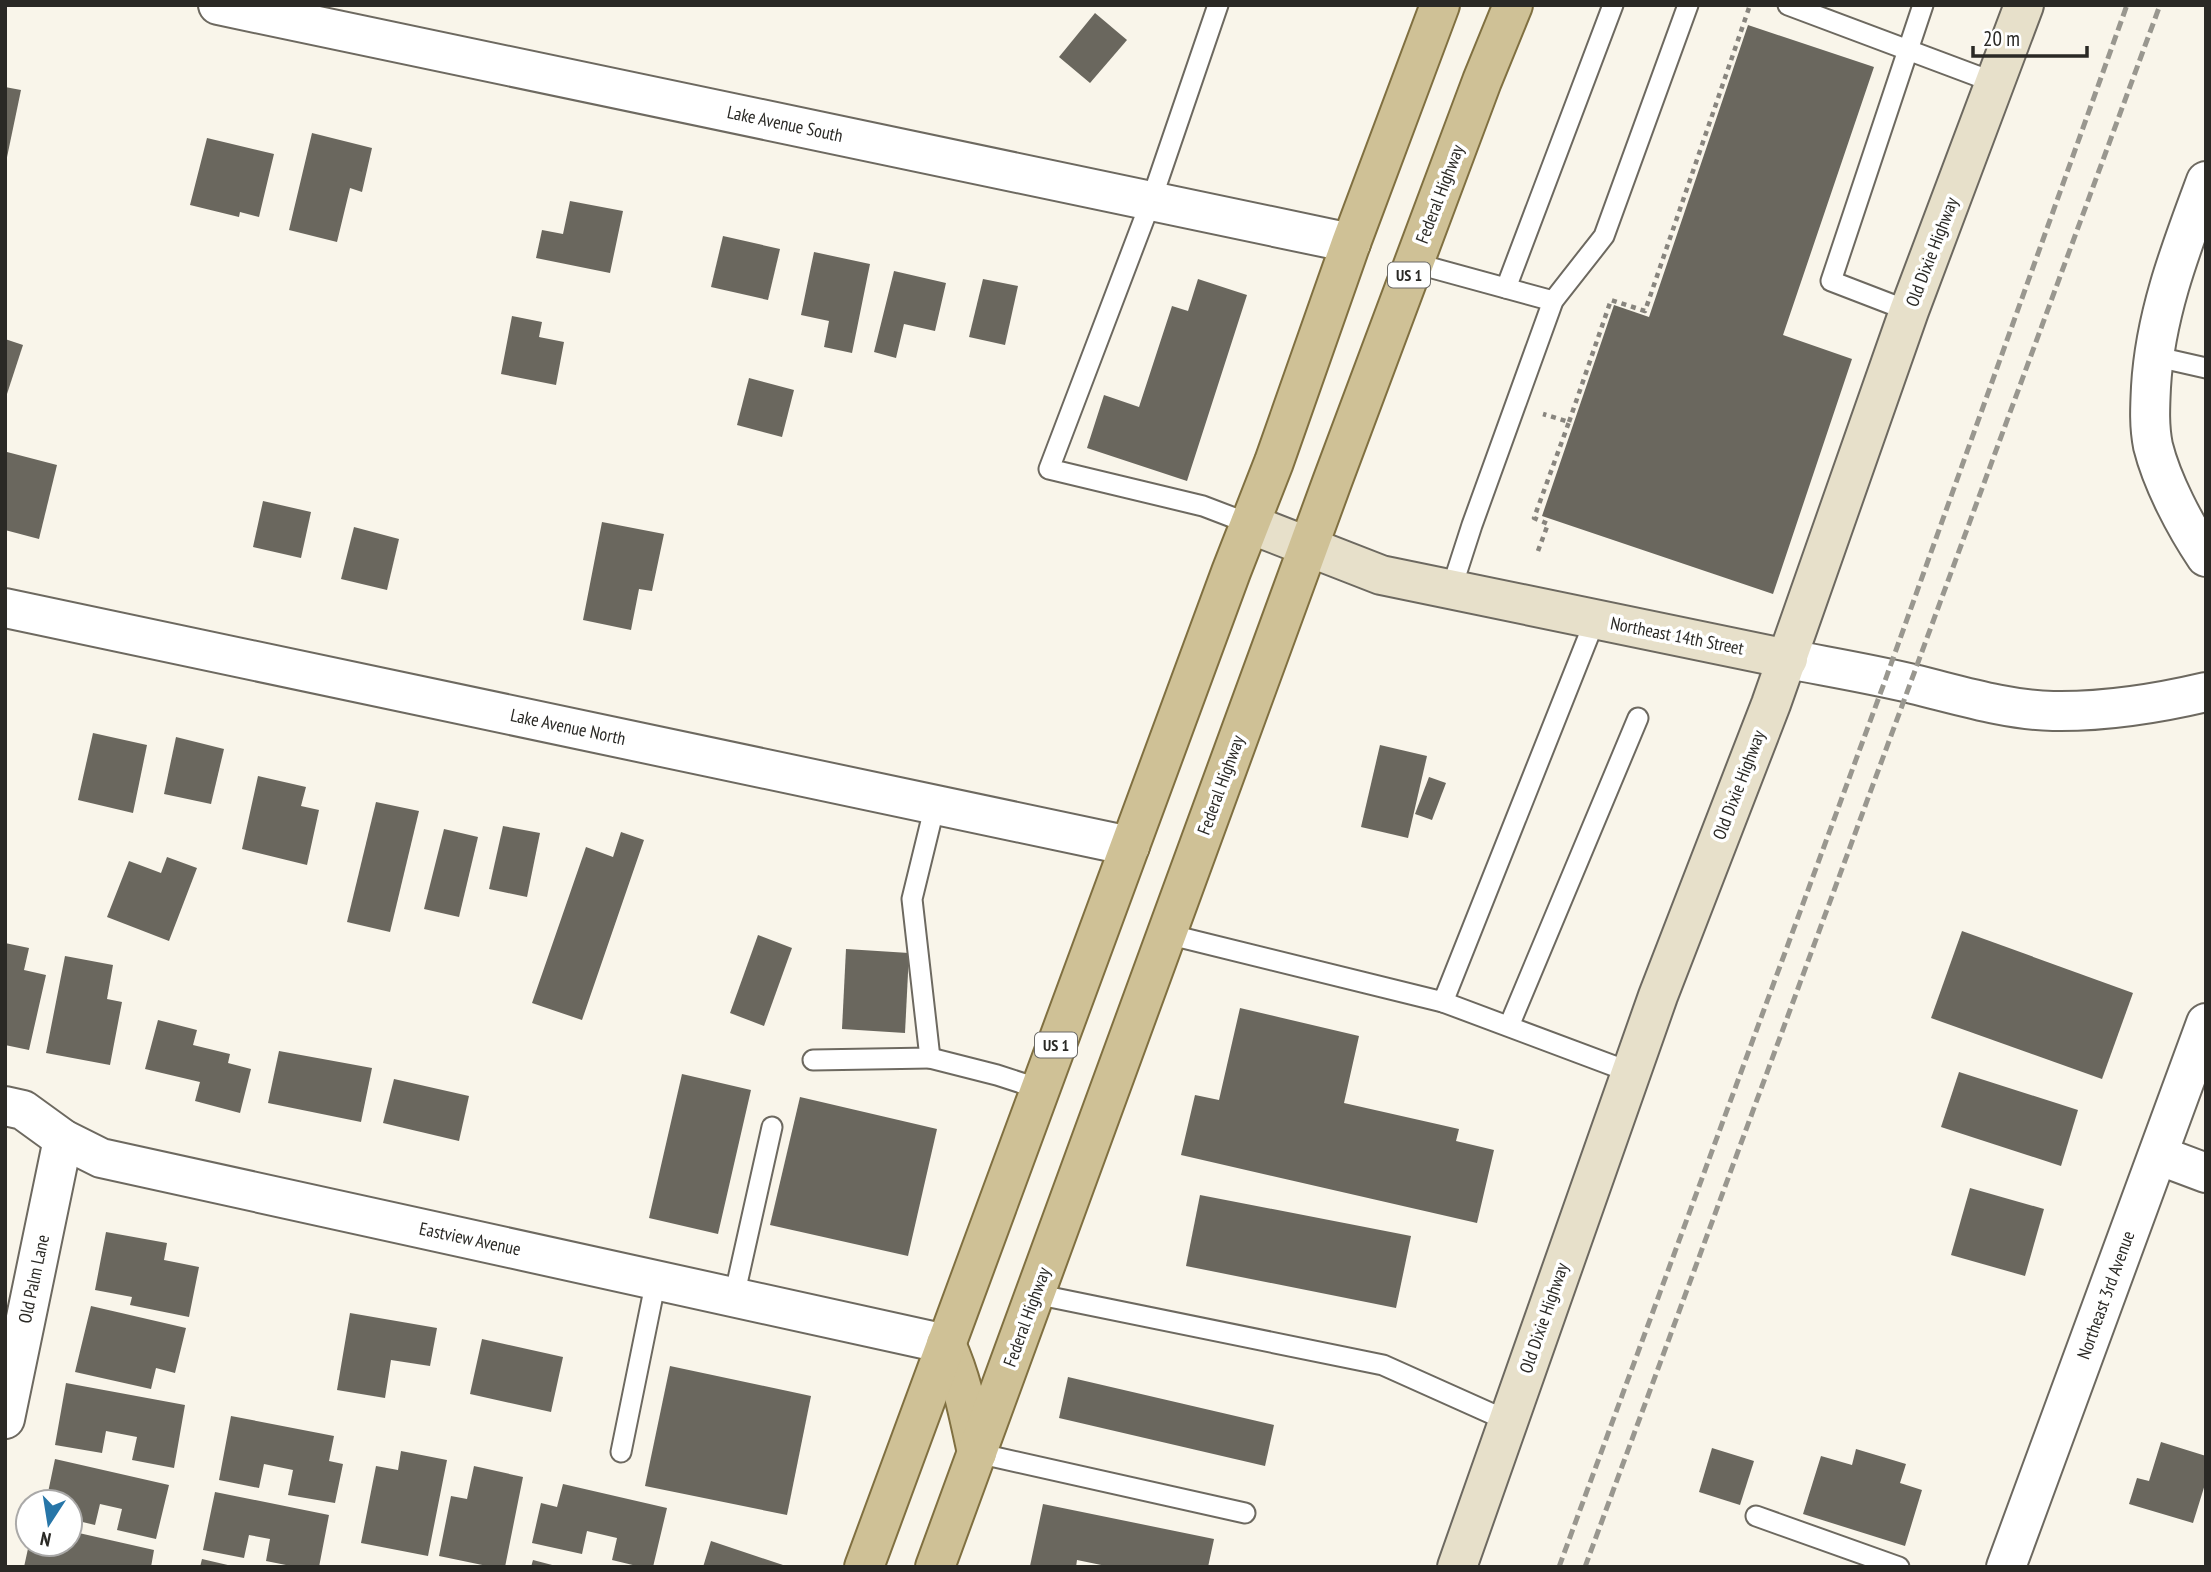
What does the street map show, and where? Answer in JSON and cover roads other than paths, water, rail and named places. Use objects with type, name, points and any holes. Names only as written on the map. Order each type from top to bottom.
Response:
[{"type":"main road","name":"US 1","points":[[864,1567],[1274,462],[1351,243],[1440,5]]},
{"type":"main road","name":"Federal Highway","points":[[935,1567],[1414,263],[1513,5]]},
{"type":"main road","points":[[946,1344],[960,1380],[977,1453]]},
{"type":"street","name":"Lake Avenue South","points":[[218,5],[1351,243]]},
{"type":"street","name":"Old Dixie Highway","points":[[1457,1567],[1630,1072],[1787,659],[1909,310],[2024,5]]},
{"type":"street","points":[[2206,181],[2178,254],[2157,329],[2152,356],[2150,417],[2154,446],[2171,494],[2206,557]]},
{"type":"street","name":"Northeast 14th Street","points":[[1250,524],[1381,575],[1910,683],[1986,702],[2051,711],[2113,710],[2206,692]]},
{"type":"street","name":"Lake Avenue North","points":[[5,608],[1130,846]]},
{"type":"street","name":"Northeast 14th Street","points":[[2113,710],[2151,719],[2206,713]]},
{"type":"street","name":"Northeast 3rd Avenue","points":[[2006,1567],[2206,1023]]},
{"type":"street","name":"Eastview Avenue","points":[[5,1106],[23,1110],[63,1139],[101,1158],[946,1344]]},
{"type":"street","name":"Old Palm Lane","points":[[5,1419],[63,1139]]},
{"type":"street","points":[[2158,1156],[2206,1173]]},
{"type":"lane","points":[[1218,5],[1151,201],[1049,469],[1203,506],[1250,524]]},
{"type":"lane","points":[[1506,288],[1613,5]]},
{"type":"lane","points":[[1451,590],[1553,302],[1604,236],[1688,5]]},
{"type":"lane","points":[[1788,5],[1996,83]]},
{"type":"lane","points":[[1909,310],[1831,281],[1923,5]]},
{"type":"lane","points":[[1414,263],[1553,302]]},
{"type":"lane","points":[[2152,356],[2206,368]]},
{"type":"lane","points":[[1443,1002],[1595,620]]},
{"type":"lane","points":[[1509,1026],[1638,718]]},
{"type":"lane","points":[[930,1058],[912,899],[935,804]]},
{"type":"lane","points":[[1167,934],[1443,1002],[1630,1072]]},
{"type":"lane","points":[[813,1060],[930,1058],[1040,1089]]},
{"type":"lane","points":[[734,1297],[772,1127]]},
{"type":"lane","points":[[621,1452],[656,1280]]},
{"type":"lane","points":[[1035,1294],[1383,1365],[1508,1421]]},
{"type":"lane","points":[[977,1453],[1245,1513]]},
{"type":"lane","points":[[1756,1516],[1899,1567]]},
{"type":"railway","points":[[1559,1567],[1886,678],[2127,5]]},
{"type":"railway","points":[[1585,1567],[2160,5]]}]
